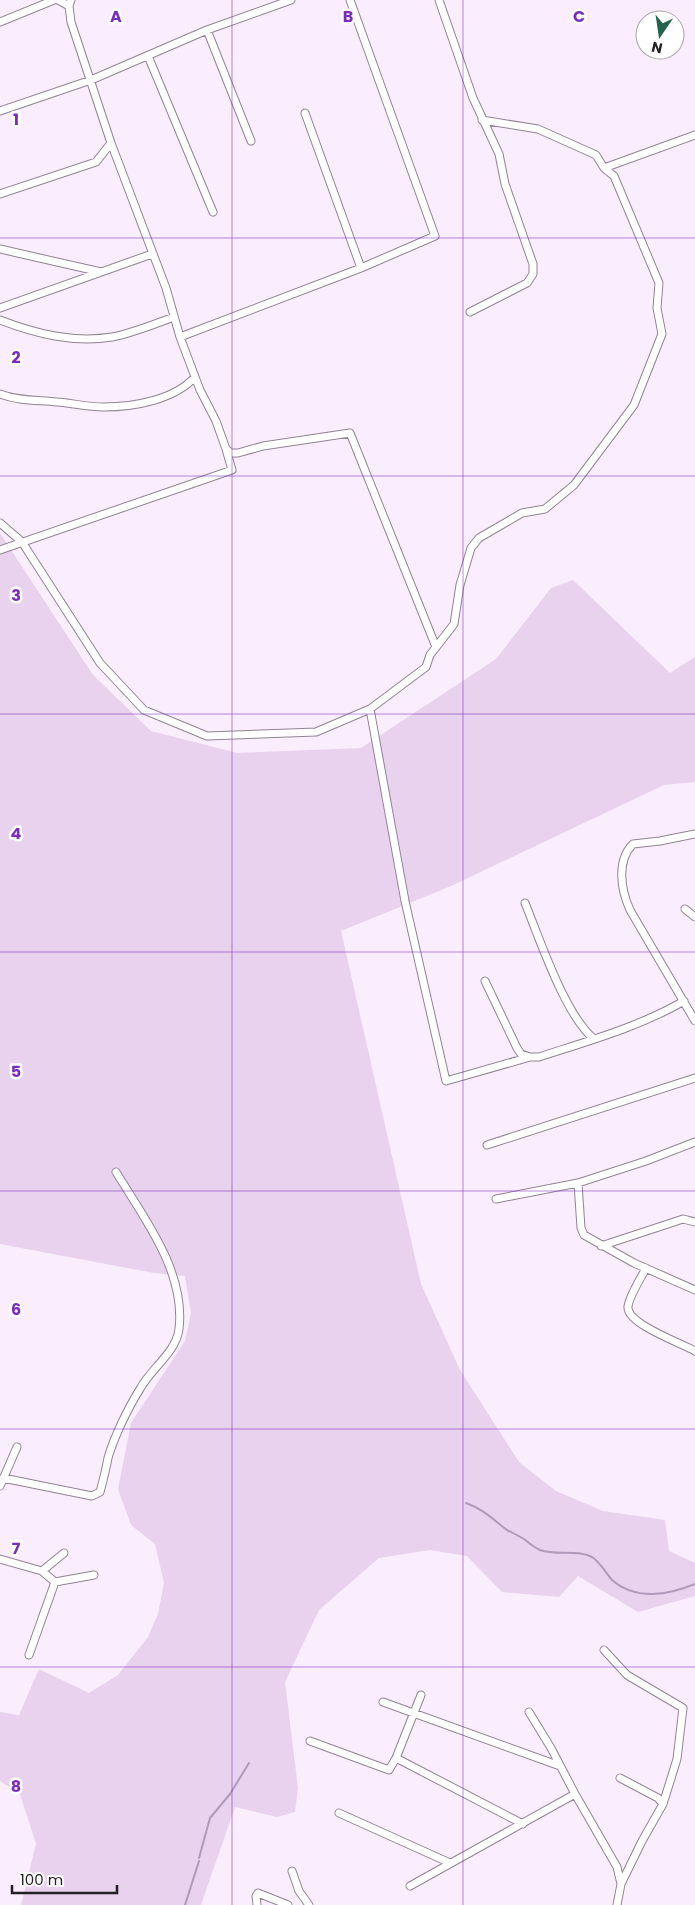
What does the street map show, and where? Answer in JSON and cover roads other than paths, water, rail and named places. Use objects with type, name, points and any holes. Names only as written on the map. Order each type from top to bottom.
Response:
[{"type":"street","points":[[0,22],[56,0],[70,3],[75,36],[92,80],[111,143],[166,288],[180,337],[195,377],[216,421],[232,470],[0,550]]},
{"type":"street","points":[[0,112],[92,80],[207,30],[291,0]]},
{"type":"street","points":[[180,337],[361,268],[435,236],[350,0]]},
{"type":"street","points":[[439,0],[461,66],[482,120],[499,154],[505,184],[534,264],[533,274],[527,283],[470,312]]},
{"type":"street","points":[[207,30],[251,141]]},
{"type":"street","points":[[148,56],[213,212]]},
{"type":"street","points":[[305,113],[361,268]]},
{"type":"street","points":[[0,523],[22,542],[100,663],[144,710],[207,736],[316,732],[370,709],[426,667],[430,655],[454,624],[460,585],[471,548],[479,538],[522,513],[545,509],[574,485],[634,405],[662,334],[657,308],[659,283],[614,176],[604,168],[596,155],[538,129],[482,120]]},
{"type":"street","points":[[604,168],[695,135]]},
{"type":"street","points":[[0,194],[96,162],[111,143]]},
{"type":"street","points":[[0,249],[102,272]]},
{"type":"street","points":[[0,308],[152,254]]},
{"type":"street","points":[[0,320],[23,329],[66,339],[112,337],[174,318]]},
{"type":"street","points":[[0,394],[20,399],[102,407],[126,405],[180,391],[195,377]]},
{"type":"street","points":[[226,450],[231,453],[238,453],[263,446],[350,433],[436,647]]},
{"type":"street","points":[[370,709],[405,901],[446,1082],[530,1057],[539,1057],[594,1039],[666,1011],[684,1001]]},
{"type":"street","points":[[695,834],[634,844],[626,854],[621,883],[624,897],[630,910],[695,1021]]},
{"type":"street","points":[[524,903],[568,1004],[588,1034],[594,1039]]},
{"type":"street","points":[[685,909],[695,917]]},
{"type":"street","points":[[484,981],[517,1048],[521,1054],[530,1057]]},
{"type":"street","points":[[487,1145],[695,1078]]},
{"type":"street","points":[[496,1199],[578,1183],[655,1158],[695,1142]]},
{"type":"street","points":[[3,1478],[92,1496],[100,1492],[117,1434],[140,1388],[175,1342],[179,1330],[179,1315],[178,1297],[173,1277],[161,1248],[116,1172]]},
{"type":"street","points":[[578,1183],[581,1228],[584,1235],[601,1246],[695,1290]]},
{"type":"street","points":[[601,1246],[684,1219],[695,1222]]},
{"type":"street","points":[[646,1268],[628,1305],[628,1313],[643,1325],[695,1351]]},
{"type":"street","points":[[0,1486],[17,1447]]},
{"type":"street","points":[[42,1570],[64,1553]]},
{"type":"street","points":[[0,1559],[42,1570],[55,1582]]},
{"type":"street","points":[[55,1582],[94,1575]]},
{"type":"street","points":[[29,1655],[55,1582]]},
{"type":"street","points":[[604,1650],[627,1675],[683,1708],[678,1759],[663,1804],[621,1884],[617,1905]]},
{"type":"street","points":[[310,1741],[389,1770],[396,1758],[421,1695]]},
{"type":"street","points":[[383,1702],[560,1766]]},
{"type":"street","points":[[529,1712],[617,1867],[621,1884]]},
{"type":"street","points":[[396,1758],[523,1824]]},
{"type":"street","points":[[620,1778],[658,1798],[663,1804]]},
{"type":"street","points":[[410,1886],[575,1794]]},
{"type":"street","points":[[339,1813],[450,1863]]},
{"type":"street","points":[[292,1871],[300,1891],[309,1905]]},
{"type":"street","points":[[257,1905],[256,1896],[258,1893],[288,1905]]},
{"type":"waterway","points":[[466,1503],[483,1512],[507,1530],[540,1550],[553,1553],[580,1553],[592,1557],[612,1580],[621,1587],[631,1591],[653,1594],[664,1593],[695,1584]]},
{"type":"waterway","points":[[199,1858],[210,1818],[230,1794],[249,1763]]},
{"type":"waterway","points":[[185,1905],[199,1861]]}]
